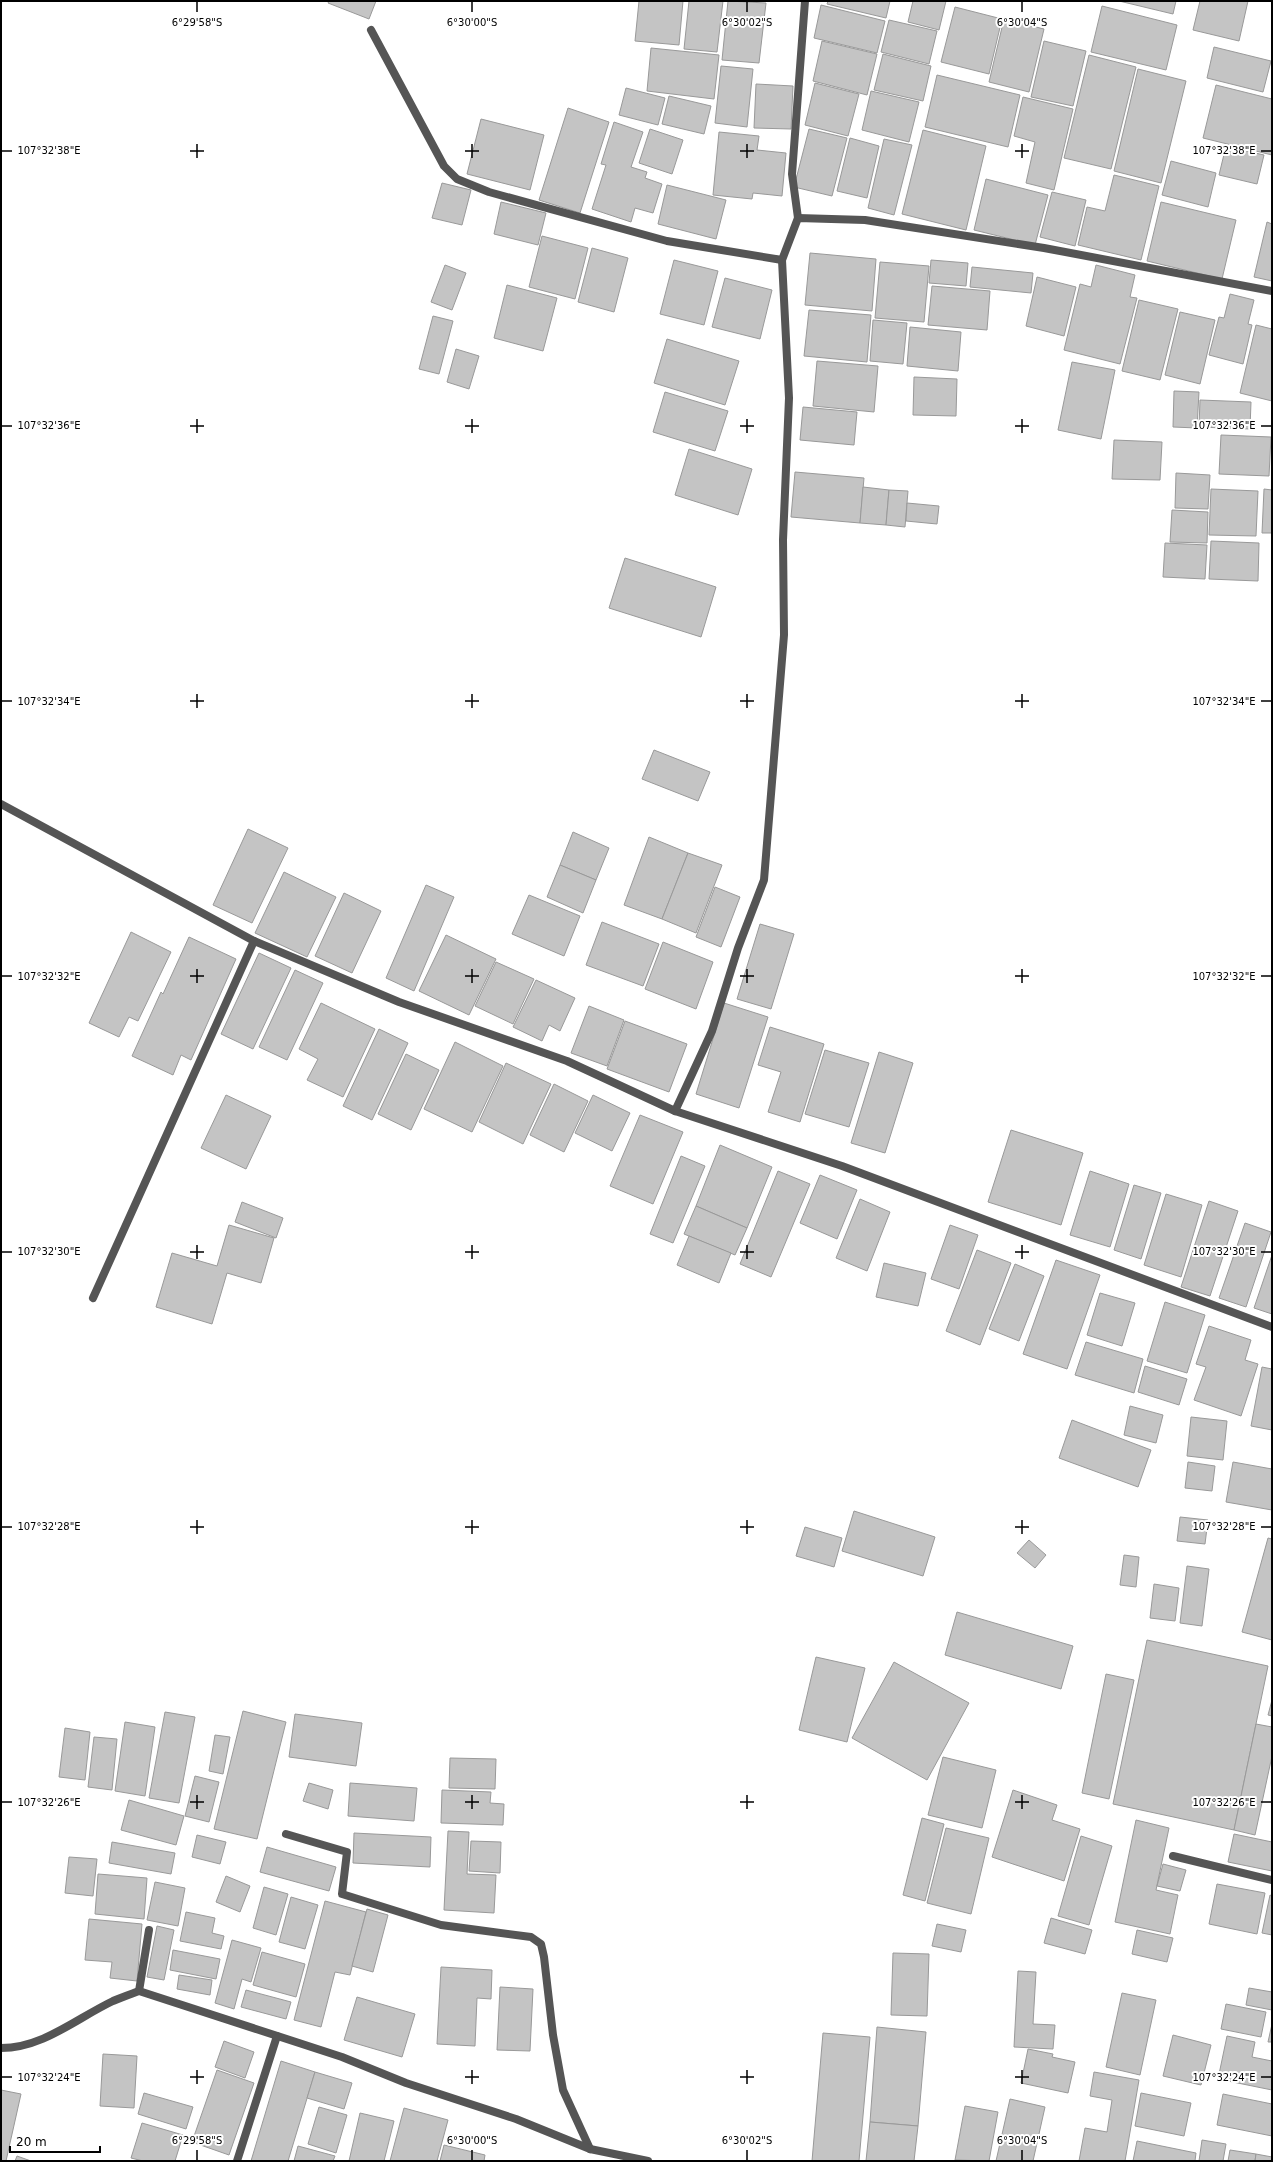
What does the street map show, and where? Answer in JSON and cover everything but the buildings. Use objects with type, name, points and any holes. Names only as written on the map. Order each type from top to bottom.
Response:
[{"type":"street","points":[[675,1111],[712,1031],[738,948],[764,880],[784,635],[783,540],[789,398],[782,260],[798,218],[792,174],[805,1]]},
{"type":"street","points":[[371,30],[444,166],[457,179],[489,192],[667,241],[782,260]]},
{"type":"street","points":[[798,218],[865,220],[1044,248],[1272,291]]},
{"type":"street","points":[[1,804],[254,941],[399,1002],[567,1061],[675,1111],[842,1166],[1272,1327]]},
{"type":"street","points":[[93,1298],[254,941]]},
{"type":"street","points":[[286,1834],[347,1852],[342,1894],[441,1925],[531,1937],[541,1944],[544,1957],[553,2035],[563,2090],[590,2149]]},
{"type":"street","points":[[1173,1856],[1272,1880]]},
{"type":"street","points":[[139,1991],[149,1930]]},
{"type":"street","points":[[1,2048],[10,2048],[45,2038],[114,2000],[139,1991],[342,2058],[406,2083],[516,2119],[590,2149],[648,2161]]},
{"type":"street","points":[[237,2161],[277,2036]]}]
